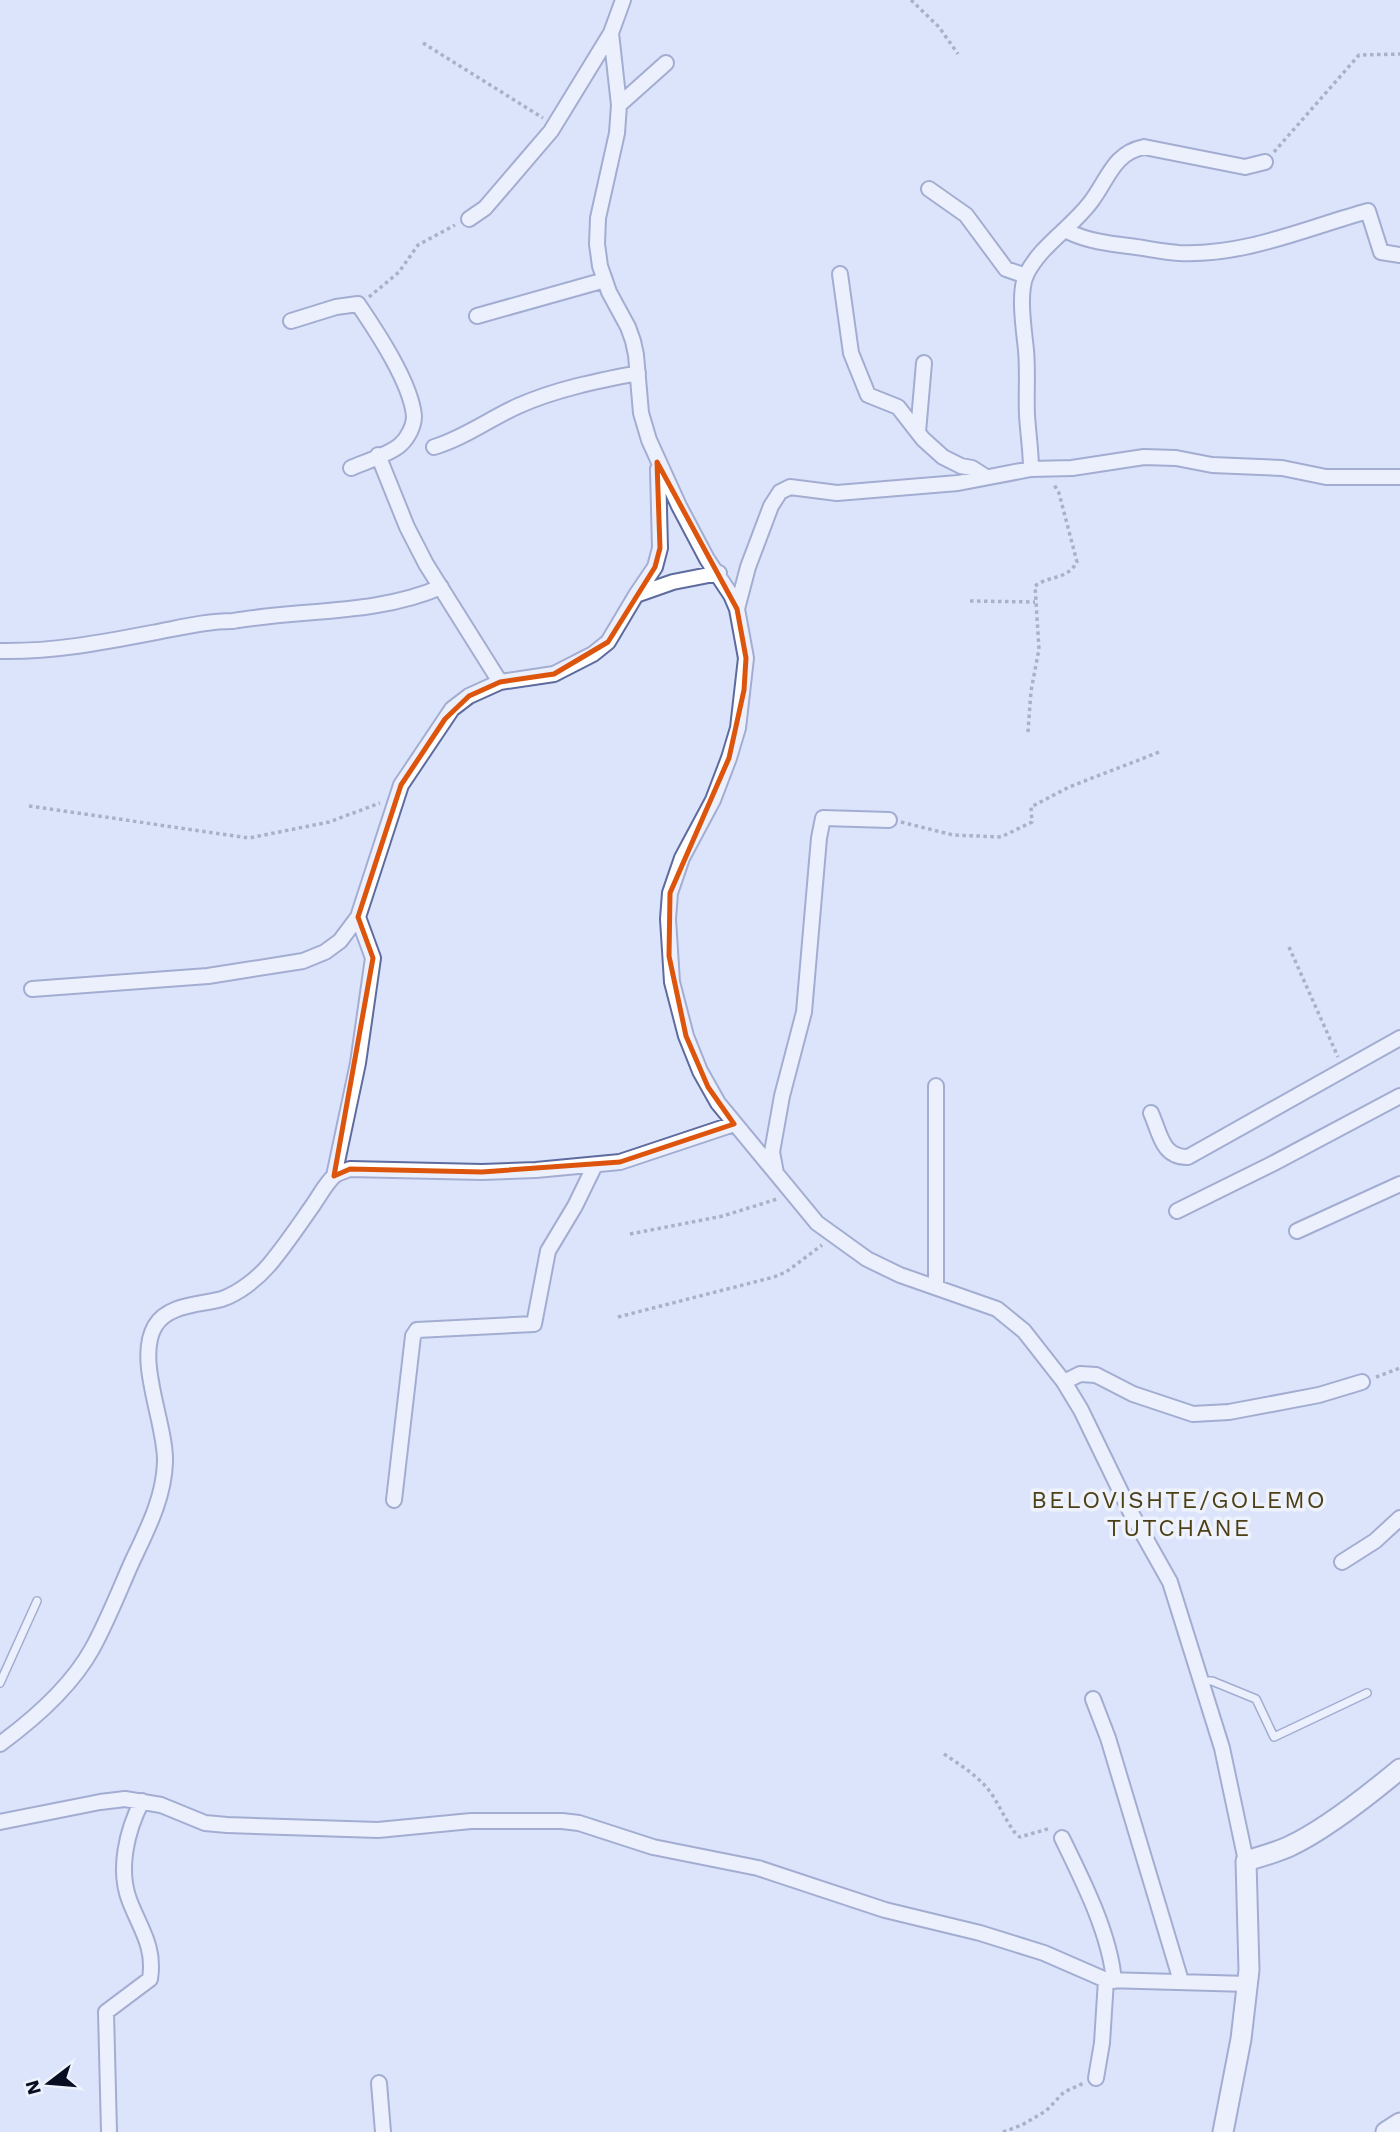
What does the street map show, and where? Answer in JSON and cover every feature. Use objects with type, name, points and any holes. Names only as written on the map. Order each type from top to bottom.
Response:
[{"type":"street","points":[[469,219],[485,208],[508,184],[554,125],[611,33],[624,2]]},
{"type":"street","points":[[611,33],[619,106],[617,132],[598,218],[597,244],[600,265],[628,327],[636,355],[640,413],[657,462],[737,609],[746,658],[738,728],[713,800],[674,876],[670,893],[668,919],[672,982],[683,1027],[708,1087],[734,1124],[817,1223],[867,1259],[900,1275],[997,1309],[1045,1356],[1065,1382],[1081,1410],[1130,1511],[1170,1582],[1222,1748],[1246,1861],[1248,1984],[1241,2039],[1223,2132]]},
{"type":"street","points":[[619,106],[666,63]]},
{"type":"street","points":[[1038,469],[1023,325],[1026,276],[1046,248],[1095,196],[1121,156],[1132,149],[1144,147],[1245,167],[1265,162]]},
{"type":"street","points":[[929,189],[966,215],[1006,269],[1026,276]]},
{"type":"street","points":[[1069,226],[1069,232],[1101,243],[1179,253],[1203,252],[1256,245],[1368,211],[1381,252],[1400,255]]},
{"type":"street","points":[[840,274],[851,353],[868,395],[898,407],[943,457],[972,468],[986,477]]},
{"type":"street","points":[[477,316],[605,280]]},
{"type":"street","points":[[291,321],[336,307],[359,304],[379,336],[410,397],[414,418],[410,432],[400,445],[351,468]]},
{"type":"street","points":[[918,432],[924,363]]},
{"type":"street","points":[[434,447],[450,442],[547,394],[638,373]]},
{"type":"street","points":[[379,455],[407,527],[426,564],[500,682]]},
{"type":"street","points":[[737,609],[748,567],[771,506],[780,492],[790,487],[837,493],[958,483],[1038,469],[1072,468],[1144,457],[1176,458],[1212,465],[1282,468],[1326,477],[1400,477]]},
{"type":"street","points":[[32,989],[208,976],[303,961],[325,953],[340,941],[358,916],[401,785],[452,709],[469,696],[500,682],[554,674],[593,654],[608,642],[655,567],[660,548],[657,462]]},
{"type":"street","points":[[636,595],[673,582],[719,573]]},
{"type":"street","points":[[0,651],[79,647],[210,621],[233,621],[376,604],[416,596],[441,587]]},
{"type":"street","points":[[776,1173],[772,1152],[782,1096],[804,1012],[823,818],[889,820]]},
{"type":"street","points":[[0,1744],[25,1725],[64,1687],[91,1651],[154,1516],[163,1482],[165,1461],[148,1358],[149,1340],[156,1325],[167,1314],[179,1308],[223,1298],[240,1291],[268,1267],[334,1176],[358,1063],[373,958],[358,916]]},
{"type":"street","points":[[1151,1113],[1168,1152],[1177,1157],[1188,1157],[1400,1038]]},
{"type":"street","points":[[936,1086],[936,1287]]},
{"type":"street","points":[[1177,1211],[1400,1096]]},
{"type":"street","points":[[334,1176],[350,1170],[482,1172],[620,1162],[734,1124]]},
{"type":"street","points":[[394,1500],[414,1336],[417,1330],[534,1324],[548,1251],[575,1206],[595,1164]]},
{"type":"street","points":[[1297,1231],[1400,1184]]},
{"type":"street","points":[[1065,1382],[1080,1374],[1096,1375],[1133,1394],[1194,1414],[1229,1412],[1319,1395],[1362,1382]]},
{"type":"street","points":[[1342,1562],[1375,1541],[1400,1518]]},
{"type":"street","points":[[1093,1699],[1112,1751],[1181,1981]]},
{"type":"street","points":[[1246,1861],[1287,1847],[1310,1835],[1400,1769]]},
{"type":"street","points":[[0,1822],[125,1799],[161,1805],[205,1823],[227,1825],[377,1830],[471,1821],[579,1823],[653,1847],[758,1868],[885,1910],[981,1933],[1044,1953],[1110,1980],[1248,1984]]},
{"type":"street","points":[[109,2132],[106,2012],[150,1979],[153,1962],[141,1923],[128,1899],[124,1866],[133,1819],[142,1801]]},
{"type":"street","points":[[1062,1838],[1080,1875],[1112,1962],[1096,2078]]},
{"type":"street","points":[[379,2083],[383,2132]]},
{"type":"street","points":[[1386,2132],[1400,2123]]},
{"type":"lane","points":[[0,1683],[37,1601]]},
{"type":"lane","points":[[1202,1681],[1212,1681],[1256,1699],[1275,1737],[1367,1693]]},
{"type":"path","points":[[911,0],[939,27],[958,54]]},
{"type":"path","points":[[424,43],[554,125]]},
{"type":"path","points":[[1265,162],[1359,55],[1400,54]]},
{"type":"path","points":[[359,304],[399,272],[425,239],[469,219]]},
{"type":"path","points":[[1028,732],[1031,691],[1039,649],[1035,586],[1041,581],[1067,575],[1073,571],[1077,562],[1059,493],[1038,469]]},
{"type":"path","points":[[970,601],[1035,602]]},
{"type":"path","points":[[889,820],[953,835],[1001,837],[1032,822],[1031,807],[1069,788],[1162,751]]},
{"type":"path","points":[[29,806],[249,838],[329,822],[398,796]]},
{"type":"path","points":[[1289,947],[1327,1037],[1344,1069]]},
{"type":"path","points":[[629,1234],[723,1216],[792,1194]]},
{"type":"path","points":[[618,1317],[774,1277],[786,1272],[834,1236]]},
{"type":"path","points":[[1362,1382],[1400,1368]]},
{"type":"path","points":[[944,1754],[988,1788],[1003,1810],[1014,1834],[1020,1838],[1053,1827],[1062,1838]]},
{"type":"path","points":[[1003,2132],[1046,2111],[1064,2092],[1096,2078]]},
{"type":"highlighted area","points":[[657,462],[737,609],[746,658],[744,690],[729,758],[670,893],[669,956],[686,1036],[708,1087],[734,1124],[620,1162],[482,1172],[350,1169],[334,1176],[373,958],[358,917],[401,785],[445,719],[469,696],[500,682],[554,674],[608,642],[655,567],[660,548]]},
{"type":"district","name":"BELOVISHTE/GOLEMO TUTCHANE","points":[[1179,1514]]}]
